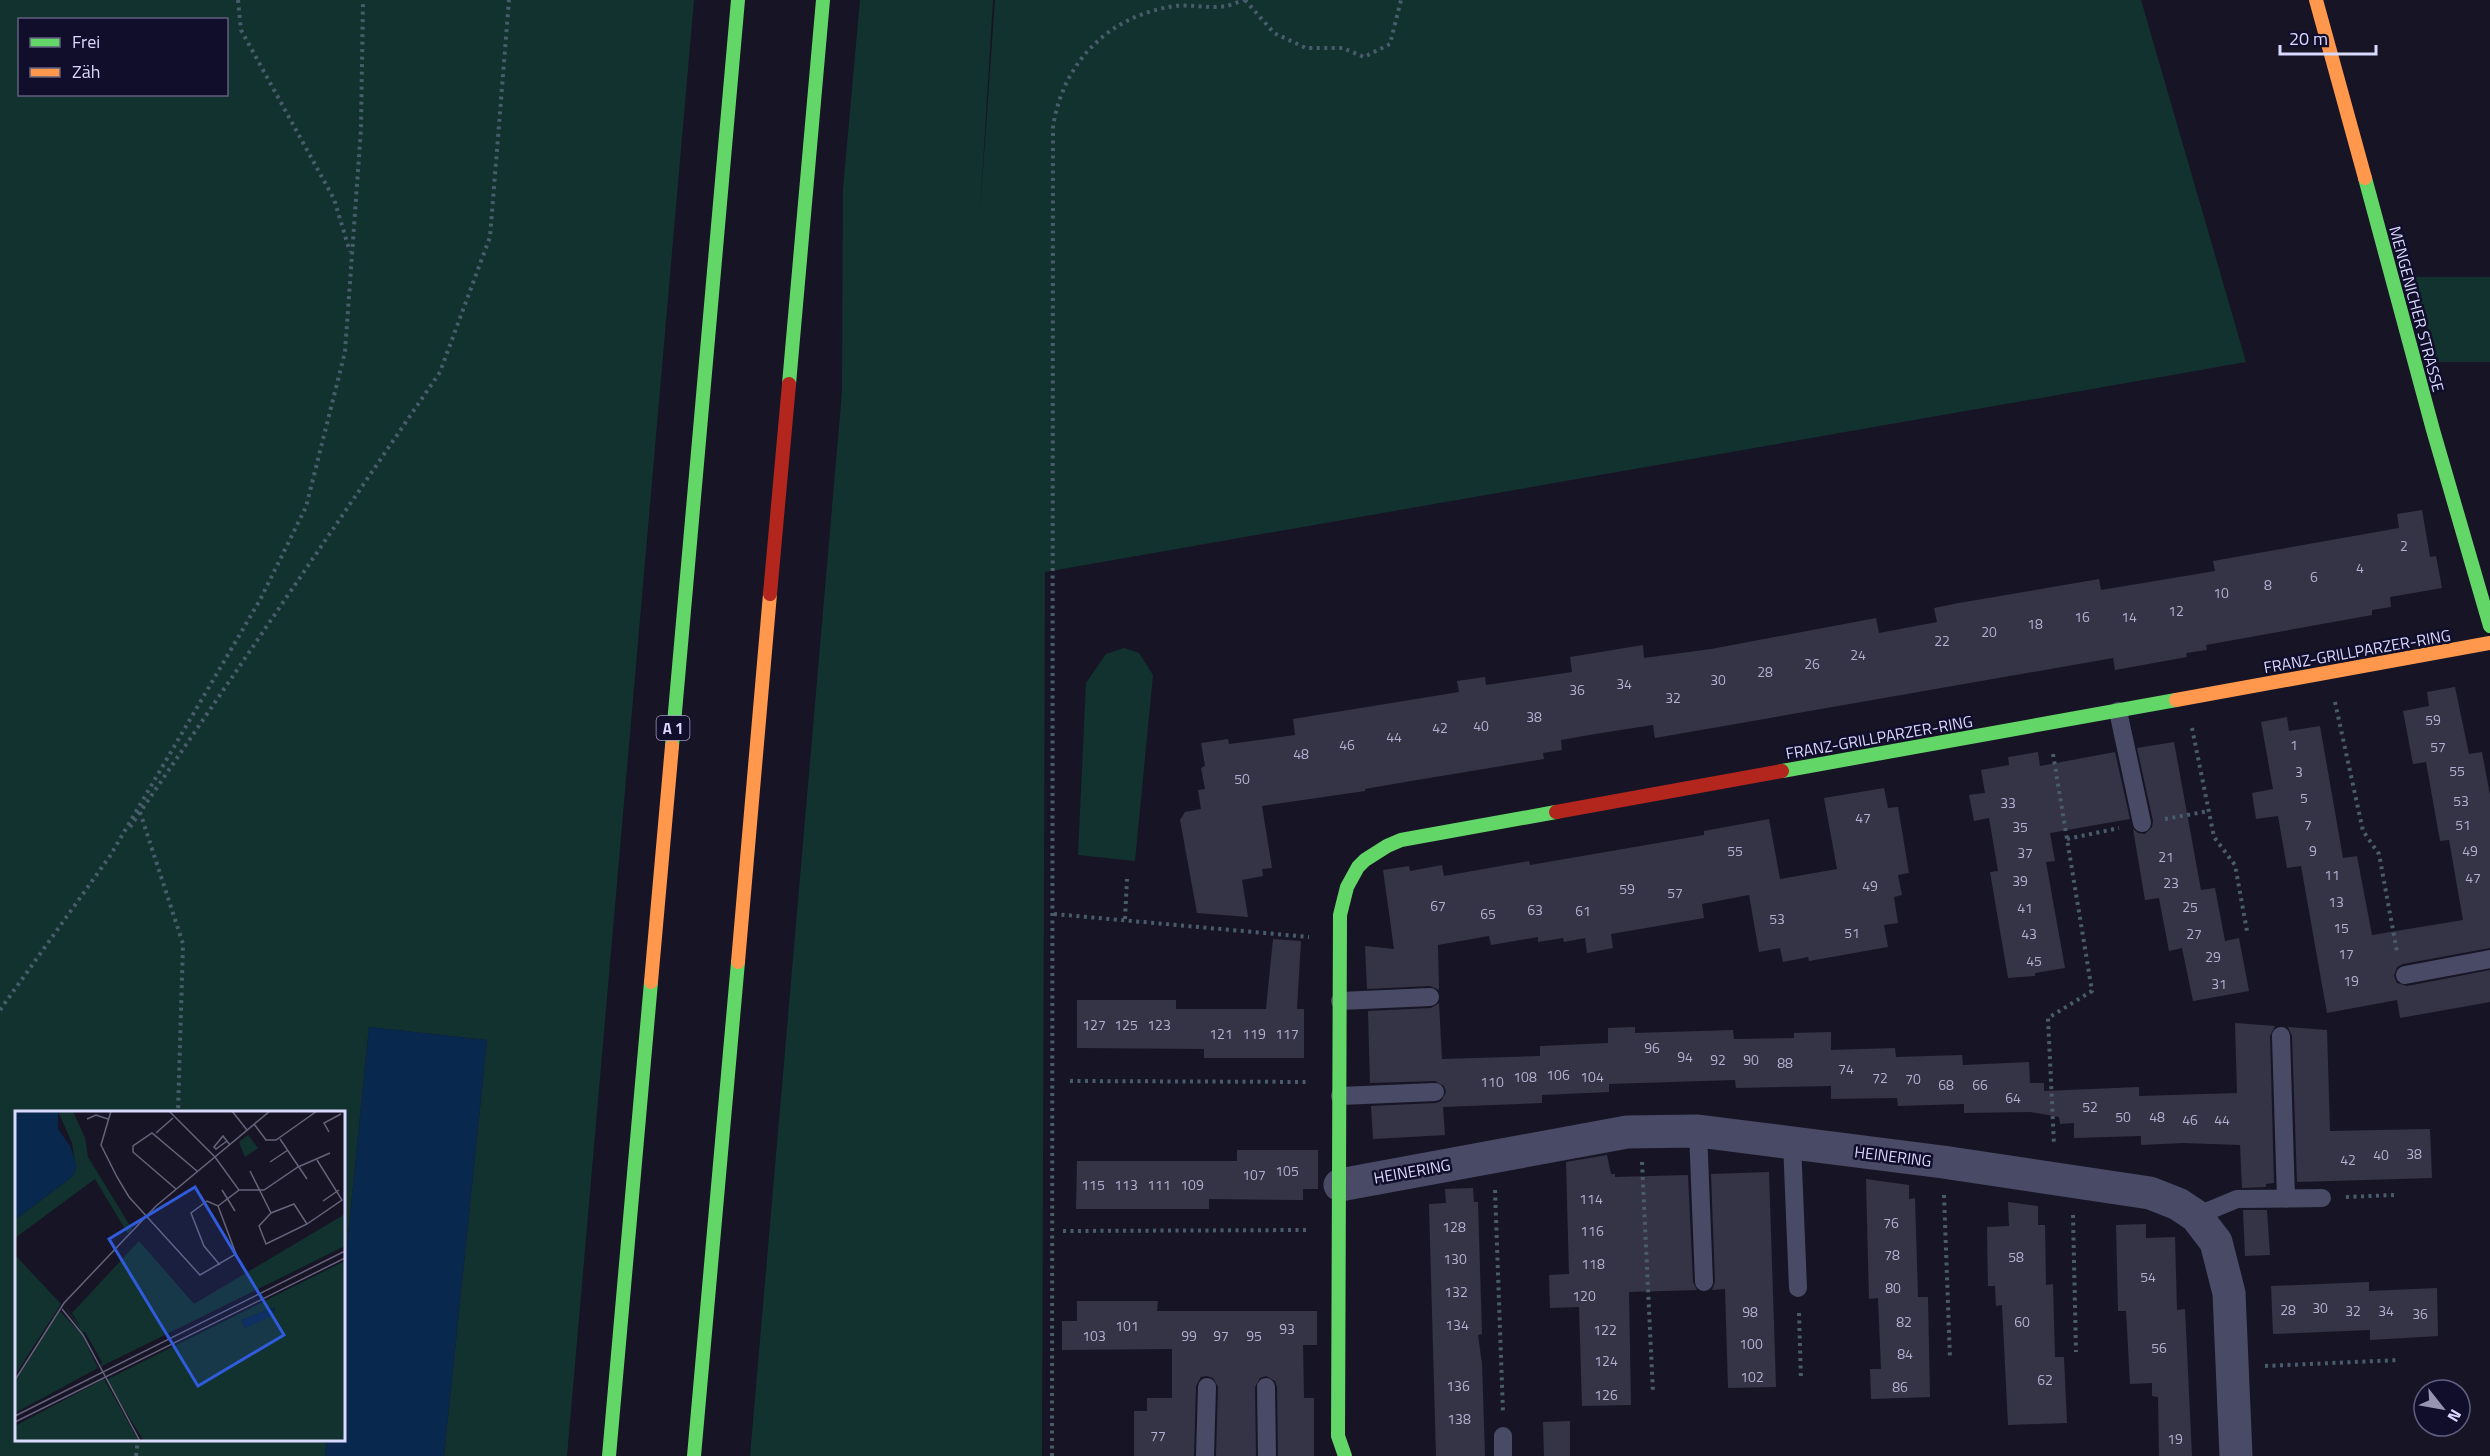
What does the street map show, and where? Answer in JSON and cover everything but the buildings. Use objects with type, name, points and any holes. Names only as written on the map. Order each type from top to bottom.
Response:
[{"type":"main road","name":"A 1","points":[[609,1456],[738,0]]},
{"type":"main road","points":[[694,1456],[822,0]]},
{"type":"main road","name":"MENGENICHER STRASSE","points":[[2316,0],[2433,430],[2490,626]]},
{"type":"main road","name":"FRANZ-GRILLPARZER-RING","points":[[1340,940],[1340,915],[1349,878],[1359,863],[1377,850],[1401,840],[2490,643]]},
{"type":"main road","points":[[1340,940],[1338,1437],[1346,1456]]},
{"type":"street","name":"HEINERING","points":[[1340,1185],[1627,1132],[1698,1131],[1943,1162],[2150,1193],[2178,1204],[2196,1216],[2216,1242],[2229,1293],[2236,1456]]},
{"type":"lane","points":[[2118,711],[2142,824]]},
{"type":"lane","points":[[2405,975],[2490,959]]},
{"type":"lane","points":[[1340,1001],[1430,997]]},
{"type":"lane","points":[[2281,1036],[2286,1199]]},
{"type":"lane","points":[[1340,1089],[1435,1092]]},
{"type":"lane","points":[[1698,1131],[1704,1282]]},
{"type":"lane","points":[[1791,1143],[1798,1288]]},
{"type":"lane","points":[[2196,1216],[2237,1199],[2322,1198]]},
{"type":"lane","points":[[1205,1456],[1207,1387]]},
{"type":"lane","points":[[1266,1387],[1267,1456]]},
{"type":"lane","points":[[1503,1436],[1503,1456]]},
{"type":"path","points":[[238,0],[241,30],[334,199],[352,256]]},
{"type":"path","points":[[110,856],[260,600],[306,507],[345,352],[361,129],[363,0]]},
{"type":"path","points":[[0,1010],[110,856],[440,372],[490,237],[510,0]]},
{"type":"path","points":[[1052,1456],[1053,127],[1056,107],[1069,77],[1081,59],[1112,28],[1143,13],[1177,6],[1225,6],[1244,0],[1274,33],[1306,48],[1343,48],[1364,57],[1390,44],[1401,0]]},
{"type":"path","points":[[2329,672],[2363,831],[2379,854],[2400,969],[2405,975]]},
{"type":"path","points":[[2186,698],[2214,837],[2235,865],[2247,931]]},
{"type":"path","points":[[2048,723],[2092,991],[2048,1018],[2076,1352]]},
{"type":"path","points":[[140,812],[183,944],[178,1111]]},
{"type":"path","points":[[1125,919],[1127,879]]},
{"type":"path","points":[[1053,914],[1340,940]]},
{"type":"path","points":[[1070,1081],[1340,1089]]},
{"type":"path","points":[[1641,1132],[1653,1394]]},
{"type":"path","points":[[1494,1156],[1503,1436]]},
{"type":"path","points":[[1943,1162],[1950,1359]]},
{"type":"path","points":[[2322,1198],[2394,1195]]},
{"type":"path","points":[[1063,1230],[1339,1230]]},
{"type":"path","points":[[1798,1288],[1801,1380]]},
{"type":"path","points":[[2232,1367],[2399,1360]]},
{"type":"path","points":[[136,1456],[138,1441]]},
{"type":"green space","points":[[0,0],[694,0],[567,1456],[444,1456],[487,1040],[369,1027],[345,1266],[345,1111],[15,1111],[15,1441],[327,1441],[325,1456],[0,1456]]},
{"type":"green space","points":[[860,0],[993,0],[980,212],[995,0],[2141,0],[2246,362],[1045,572],[1042,1456],[750,1456],[842,392],[843,189]]},
{"type":"green space","points":[[2414,277],[2490,277],[2490,362],[2436,362]]},
{"type":"green space","points":[[1124,648],[1139,653],[1153,675],[1135,861],[1078,855],[1086,683],[1106,654]]},
{"type":"water","points":[[369,1027],[487,1040],[444,1456],[325,1456],[327,1441],[345,1441],[345,1266]]},
{"type":"traffic: fast","points":[[672,746],[738,0]]},
{"type":"traffic: fast","points":[[789,384],[823,0]]},
{"type":"traffic: fast","points":[[2365,178],[2433,430],[2490,626]]},
{"type":"traffic: fast","points":[[1782,771],[2176,700]]},
{"type":"traffic: fast","points":[[1345,1456],[1338,1436],[1340,915],[1347,887],[1358,867],[1365,860],[1401,840],[1556,812]]},
{"type":"traffic: fast","points":[[694,1456],[738,962]]},
{"type":"traffic: fast","points":[[609,1456],[651,982]]},
{"type":"traffic: slow","points":[[2316,0],[2365,178]]},
{"type":"traffic: slow","points":[[738,962],[770,594]]},
{"type":"traffic: slow","points":[[2176,700],[2490,643]]},
{"type":"traffic: slow","points":[[651,982],[672,746]]},
{"type":"traffic: jam","points":[[770,594],[789,384]]},
{"type":"traffic: jam","points":[[1556,812],[1782,771]]}]
